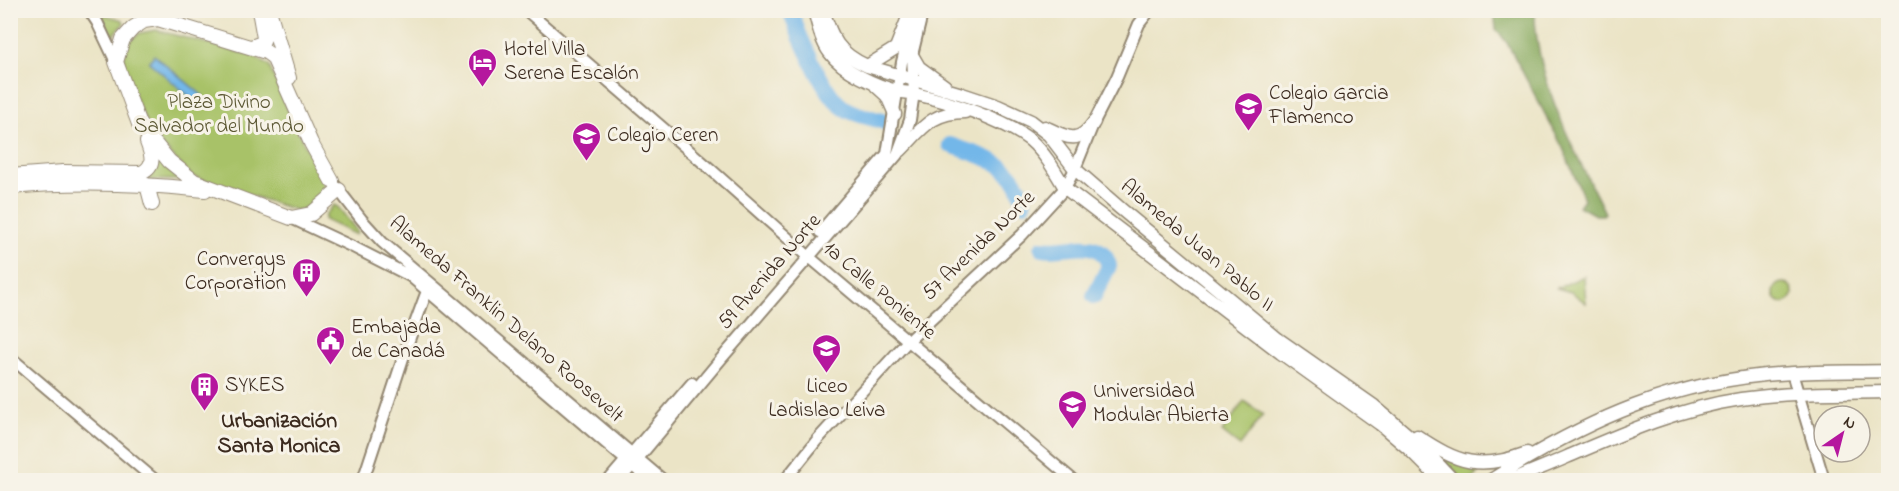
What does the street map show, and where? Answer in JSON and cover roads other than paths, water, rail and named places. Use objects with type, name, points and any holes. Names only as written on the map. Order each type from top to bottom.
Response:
[{"type":"highway","points":[[251,47],[262,43],[264,38],[259,10]]},
{"type":"highway","points":[[269,10],[300,118]]},
{"type":"highway","points":[[10,176],[63,172],[141,173],[150,168],[152,157],[139,124],[116,63],[123,39],[133,28],[144,21],[158,19],[251,47],[273,57],[300,118],[335,186],[310,214],[291,218],[194,181],[177,169],[160,152],[139,124]]},
{"type":"highway","points":[[10,187],[76,183],[147,185],[222,192]]},
{"type":"highway","points":[[147,185],[152,204]]},
{"type":"main road","points":[[814,10],[824,42],[841,65],[863,71],[897,92]]},
{"type":"main road","points":[[823,10],[830,32],[837,44],[887,96],[895,114]]},
{"type":"main road","points":[[863,71],[896,48],[913,10]]},
{"type":"main road","points":[[912,55],[919,67],[932,78],[962,94]]},
{"type":"main road","name":"Alameda Juan Pablo II","points":[[863,71],[899,76],[914,87],[1001,123],[1031,141],[1050,164],[1065,188],[1281,353],[1380,424],[1440,480]]},
{"type":"main road","name":"Alameda Juan Pablo II","points":[[897,92],[914,87],[962,94],[998,106],[1031,121],[1049,135],[1075,169],[1278,339],[1374,406],[1422,447],[1453,480]]},
{"type":"main road","points":[[900,151],[932,119],[951,112],[971,112]]},
{"type":"main road","points":[[1031,121],[1067,137],[1077,138],[1087,132],[1095,122]]},
{"type":"main road","points":[[1374,406],[1450,456],[1479,462],[1500,461],[1550,444],[1595,421],[1644,401],[1720,382],[1792,373],[1888,371]]},
{"type":"main road","points":[[1491,480],[1514,476],[1566,458],[1645,425],[1701,407],[1742,399],[1888,392]]},
{"type":"main road","points":[[1380,424],[1429,480]]},
{"type":"main road","points":[[1514,476],[1550,444]]},
{"type":"main road","points":[[1532,480],[1566,458]]},
{"type":"street","points":[[89,10],[116,63]]},
{"type":"street","points":[[135,10],[158,19]]},
{"type":"street","name":"1a Calle Poniente","points":[[526,10],[806,254],[1073,480]]},
{"type":"street","name":"59 Avenida Norte","points":[[632,460],[887,154],[895,114],[899,76],[913,10]]},
{"type":"street","name":"59 Avenida Norte","points":[[806,254],[900,151],[910,120],[914,87],[912,55],[923,10]]},
{"type":"street","name":"57 Avenida Norte","points":[[785,480],[817,440],[908,341],[1022,235],[1065,188],[1117,78],[1139,24],[1150,10]]},
{"type":"street","name":"Alameda Franklin Delano Roosevelt","points":[[335,186],[382,242],[632,460],[649,480]]},
{"type":"street","name":"Alameda Franklin Delano Roosevelt","points":[[291,218],[399,270],[632,460],[663,480]]},
{"type":"street","points":[[363,480],[427,291]]},
{"type":"street","points":[[10,357],[155,480]]},
{"type":"street","points":[[1792,373],[1824,480]]},
{"type":"street","points":[[609,480],[632,460]]},
{"type":"street","points":[[620,480],[632,460]]},
{"type":"water","points":[[154,55],[203,96],[197,103],[149,62]]},
{"type":"waterway","points":[[790,10],[812,63],[836,101],[849,111],[884,122]]},
{"type":"waterway","points":[[950,145],[986,158],[1006,170],[1014,179],[1024,203]]},
{"type":"waterway","points":[[1042,248],[1090,247],[1105,256],[1109,266],[1094,296]]},
{"type":"place","name":"Hotel Villa Serena Escalón","points":[[483,88]]},
{"type":"place","name":"Colegio Garcia Flamenco","points":[[1248,132]]},
{"type":"place","name":"Colegio Ceren","points":[[586,162]]},
{"type":"place","name":"Convergys Corporation","points":[[307,298]]},
{"type":"place","name":"Embajada de Canadá","points":[[330,366]]},
{"type":"place","name":"Liceo Ladislao Leiva","points":[[827,374]]},
{"type":"place","name":"SYKES","points":[[204,412]]},
{"type":"place","name":"Universidad Modular Abierta","points":[[1072,430]]},
{"type":"district","name":"Urbanización Santa Monica","points":[[279,434]]},
{"type":"park label","name":"Plaza Divino Salvador del Mundo","points":[[219,115]]}]
